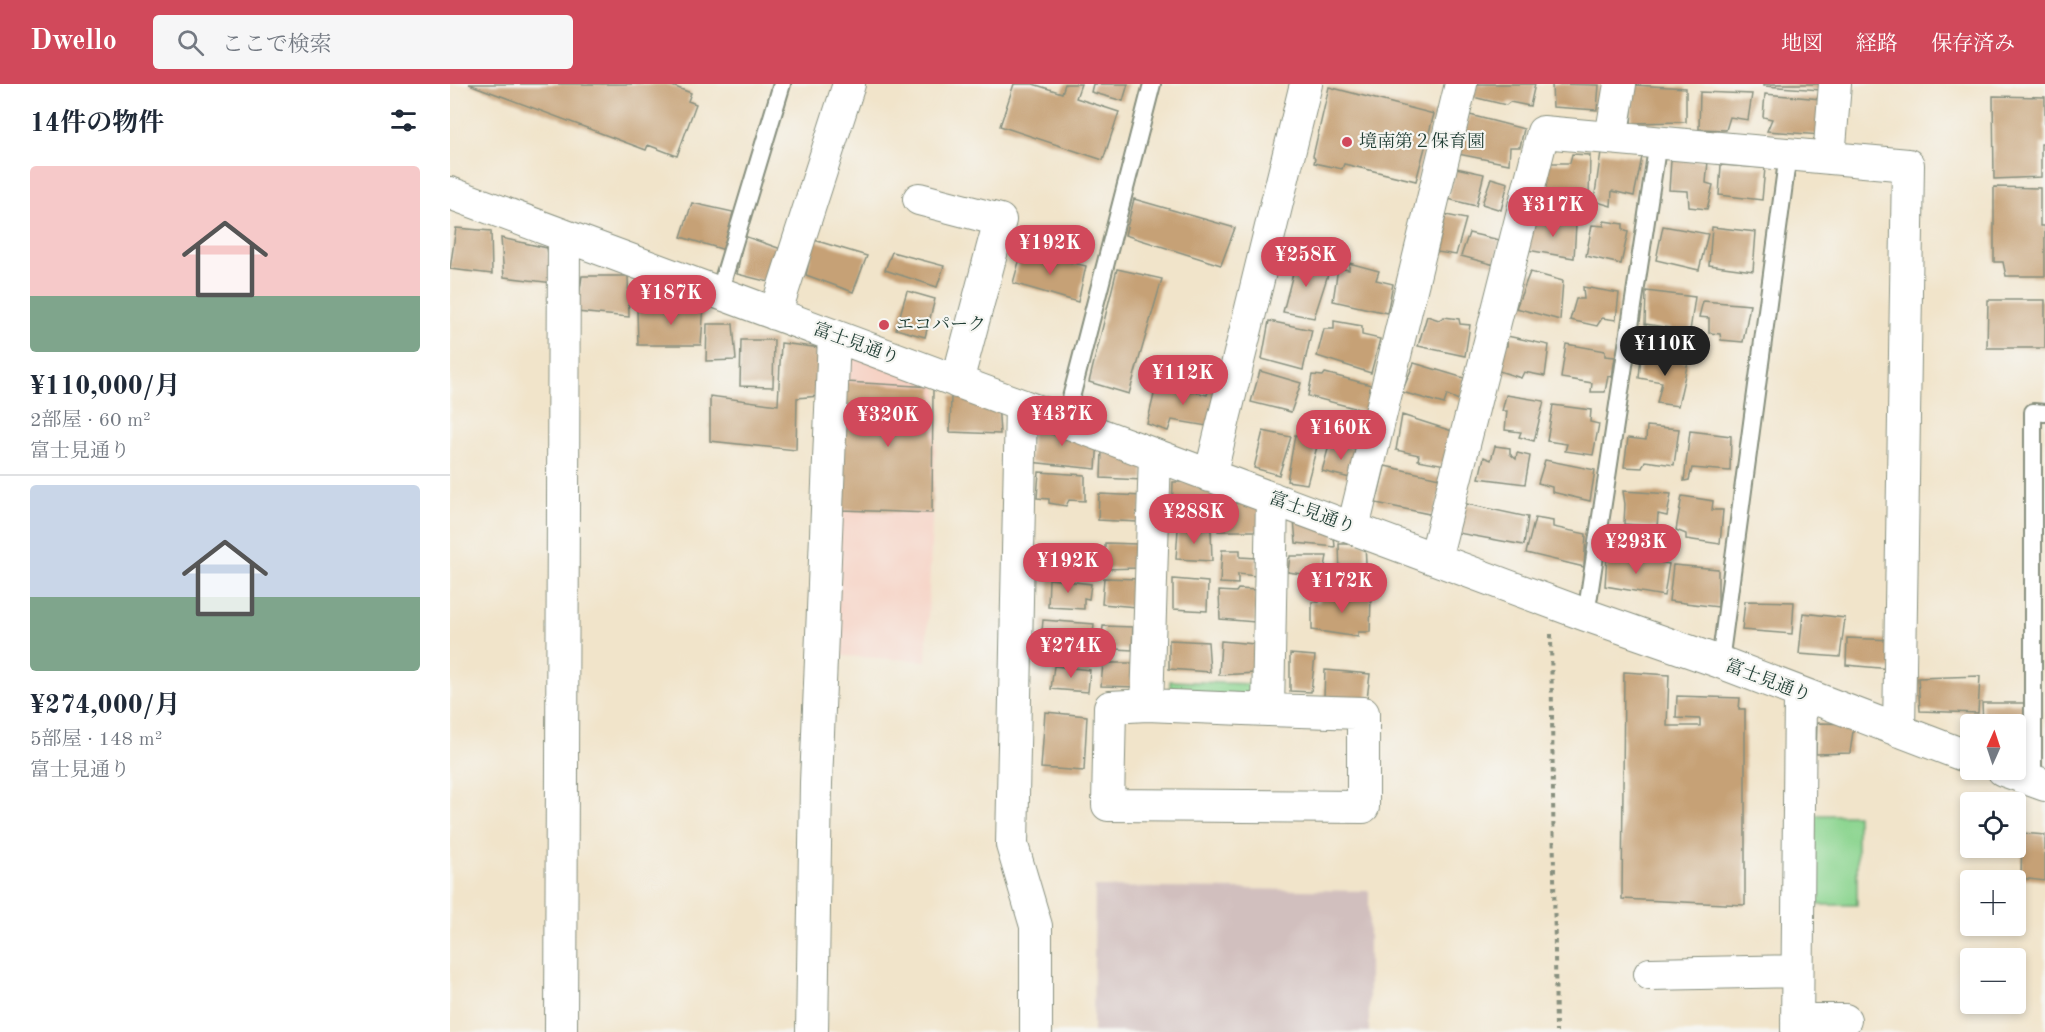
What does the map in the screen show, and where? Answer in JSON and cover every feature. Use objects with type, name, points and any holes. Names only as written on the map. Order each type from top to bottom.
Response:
[{"type":"street","points":[[775,314],[849,84]]},
{"type":"street","points":[[1210,476],[1306,84]]},
{"type":"street","points":[[1353,528],[1461,84]]},
{"type":"street","points":[[1611,138],[1620,84]]},
{"type":"street","points":[[1829,158],[1835,84]]},
{"type":"street","points":[[1435,559],[1543,132],[1908,165],[1899,731]]},
{"type":"street","name":"富士見通り","points":[[450,193],[1586,615],[1719,662],[1960,754]]},
{"type":"street","points":[[919,199],[1000,220],[957,382]]},
{"type":"street","points":[[561,1032],[564,236]]},
{"type":"street","points":[[812,1032],[816,783],[834,336]]},
{"type":"street","points":[[1021,405],[1012,845],[1036,926],[1036,1032]]},
{"type":"street","points":[[1147,705],[1155,455]]},
{"type":"street","points":[[1268,710],[1272,498]]},
{"type":"street","points":[[1800,693],[1797,1026],[1845,1020]]},
{"type":"street","points":[[1147,705],[1363,712],[1363,807],[1108,805],[1110,707],[1147,705]]},
{"type":"street","points":[[1650,974],[1797,971]]},
{"type":"lane","points":[[719,293],[782,84]]},
{"type":"lane","points":[[1065,421],[1152,84]]},
{"type":"lane","points":[[1586,615],[1658,142]]},
{"type":"lane","points":[[1719,662],[1788,154]]},
{"type":"lane","points":[[2039,783],[2033,412],[2045,412]]},
{"type":"path","points":[[1551,602],[1556,1032]]},
{"type":"shaded area","points":[[842,349],[938,386],[926,661],[829,655]]},
{"type":"shaded area","points":[[1095,887],[1369,891],[1369,1032],[1093,1032]]},
{"type":"green space","points":[[1170,681],[1251,684],[1250,699],[1170,696]]},
{"type":"green space","points":[[1810,815],[1857,815],[1857,905],[1810,905]]},
{"type":"building","points":[[469,84],[667,84],[691,93],[688,101],[696,104],[677,156],[648,145],[646,150]]},
{"type":"building","points":[[1014,84],[1033,84],[1062,93],[1065,84],[1081,84],[1076,98],[1119,112],[1103,160],[1000,126]]},
{"type":"building","points":[[1093,84],[1128,84],[1123,101],[1091,92]]},
{"type":"building","points":[[1476,84],[1535,84],[1530,106],[1510,102],[1506,105],[1473,97]]},
{"type":"building","points":[[1552,84],[1599,85],[1597,110],[1553,107]]},
{"type":"building","points":[[1764,84],[1822,84],[1821,90],[1764,86]]},
{"type":"building","points":[[1634,85],[1686,88],[1686,122],[1631,123]]},
{"type":"building","points":[[1329,87],[1434,114],[1416,181],[1344,164],[1342,169],[1314,163],[1313,156]]},
{"type":"building","points":[[1700,92],[1752,94],[1748,120],[1730,117],[1726,130],[1699,129]]},
{"type":"building","points":[[1765,94],[1821,99],[1821,135],[1767,131],[1772,119],[1763,117]]},
{"type":"building","points":[[1993,96],[2045,97],[2045,144],[2041,144],[2041,177],[1994,179]]},
{"type":"building","points":[[1470,115],[1524,129],[1520,147],[1510,147],[1509,164],[1458,154]]},
{"type":"building","points":[[1601,152],[1642,157],[1634,196],[1612,191],[1611,206],[1594,201]]},
{"type":"building","points":[[1572,154],[1590,155],[1589,197],[1545,192],[1542,163],[1570,163]]},
{"type":"building","points":[[1671,160],[1708,161],[1706,183],[1713,185],[1707,209],[1689,207],[1688,191],[1669,190]]},
{"type":"building","points":[[1721,165],[1765,168],[1762,200],[1719,195]]},
{"type":"building","points":[[1456,168],[1484,174],[1476,206],[1448,199]]},
{"type":"building","points":[[1491,178],[1508,183],[1501,210],[1482,204]]},
{"type":"building","points":[[1994,187],[2040,188],[2040,226],[2045,226],[2045,276],[2006,276],[2003,262],[1994,262]]},
{"type":"building","points":[[1134,199],[1235,228],[1221,265],[1125,235]]},
{"type":"building","points":[[692,203],[733,212],[725,250],[681,237]]},
{"type":"building","points":[[1446,215],[1466,219],[1456,255],[1437,252]]},
{"type":"building","points":[[1554,219],[1576,224],[1574,258],[1527,250],[1530,220],[1553,224]]},
{"type":"building","points":[[1604,221],[1623,224],[1623,230],[1628,232],[1621,264],[1586,256],[1592,225],[1604,226]]},
{"type":"building","points":[[1663,226],[1708,234],[1699,270],[1656,260]]},
{"type":"building","points":[[1712,227],[1756,232],[1753,271],[1709,265]]},
{"type":"building","points":[[456,228],[491,231],[492,274],[450,269]]},
{"type":"building","points":[[1469,233],[1500,240],[1495,265],[1461,256]]},
{"type":"building","points":[[744,236],[784,250],[777,284],[737,274]]},
{"type":"building","points":[[501,238],[547,248],[553,283],[504,277]]},
{"type":"building","points":[[814,240],[867,256],[853,292],[806,275]]},
{"type":"building","points":[[1022,251],[1086,266],[1078,302],[1013,283]]},
{"type":"building","points":[[892,252],[944,266],[937,287],[885,270]]},
{"type":"building","points":[[1297,258],[1331,265],[1314,318],[1283,312]]},
{"type":"building","points":[[1349,263],[1379,271],[1376,280],[1393,284],[1387,313],[1333,301],[1338,268],[1349,270]]},
{"type":"building","points":[[1117,269],[1162,279],[1129,394],[1089,382]]},
{"type":"building","points":[[1530,272],[1563,281],[1560,320],[1516,308]]},
{"type":"building","points":[[582,276],[628,276],[629,317],[577,312]]},
{"type":"building","points":[[1583,287],[1619,293],[1616,320],[1602,318],[1597,326],[1570,320],[1576,299],[1584,299]]},
{"type":"building","points":[[907,291],[935,299],[925,337],[896,329]]},
{"type":"building","points":[[1646,291],[1695,297],[1689,338],[1672,335],[1670,328],[1645,324]]},
{"type":"building","points":[[1988,300],[2045,300],[2045,348],[1987,348]]},
{"type":"building","points":[[1703,301],[1750,305],[1743,342],[1721,340],[1720,334],[1709,333],[1709,318],[1699,317]]},
{"type":"building","points":[[704,305],[701,345],[638,345],[637,309]]},
{"type":"building","points":[[1427,316],[1439,320],[1444,317],[1459,319],[1460,324],[1470,325],[1465,356],[1418,346]]},
{"type":"building","points":[[1269,321],[1312,330],[1303,370],[1262,359]]},
{"type":"building","points":[[1334,321],[1362,326],[1362,335],[1380,339],[1371,373],[1317,356],[1324,329],[1334,329]]},
{"type":"building","points":[[707,324],[733,324],[736,360],[706,361]]},
{"type":"building","points":[[1507,336],[1549,345],[1545,376],[1524,372],[1521,378],[1496,370],[1503,347],[1507,346]]},
{"type":"building","points":[[741,340],[774,340],[773,387],[740,386]]},
{"type":"building","points":[[781,343],[821,348],[819,396],[797,398],[796,450],[710,441],[710,396],[778,405]]},
{"type":"building","points":[[1566,344],[1605,351],[1605,356],[1615,357],[1612,377],[1608,376],[1605,392],[1591,392],[1592,383],[1561,378]]},
{"type":"building","points":[[1641,356],[1688,362],[1678,406],[1657,403],[1662,382],[1639,378]]},
{"type":"building","points":[[1414,363],[1464,378],[1461,401],[1447,395],[1444,404],[1402,392]]},
{"type":"building","points":[[1260,371],[1301,383],[1291,412],[1251,402]]},
{"type":"building","points":[[1325,373],[1371,385],[1366,411],[1308,396],[1312,375],[1323,376]]},
{"type":"building","points":[[846,382],[933,387],[932,513],[841,510]]},
{"type":"building","points":[[1157,382],[1207,395],[1211,382],[1219,384],[1213,427],[1172,420],[1168,431],[1147,424]]},
{"type":"building","points":[[1506,395],[1544,401],[1534,441],[1519,437],[1521,432],[1505,430],[1507,411],[1502,411]]},
{"type":"building","points":[[951,396],[998,401],[1000,434],[950,432]]},
{"type":"building","points":[[1553,405],[1591,410],[1590,422],[1599,424],[1593,455],[1565,451],[1567,444],[1547,441]]},
{"type":"building","points":[[1402,415],[1452,431],[1445,465],[1418,460],[1419,455],[1396,450]]},
{"type":"building","points":[[1032,421],[1098,439],[1096,469],[1030,462]]},
{"type":"building","points":[[1647,426],[1679,429],[1674,465],[1645,461],[1642,468],[1624,467],[1628,438],[1646,440]]},
{"type":"building","points":[[1263,431],[1291,437],[1279,475],[1254,468]]},
{"type":"building","points":[[1690,431],[1731,436],[1730,471],[1692,468],[1689,480],[1684,481]]},
{"type":"building","points":[[1295,435],[1319,439],[1307,484],[1287,481]]},
{"type":"building","points":[[1330,442],[1359,450],[1354,479],[1322,471]]},
{"type":"building","points":[[1495,446],[1510,448],[1510,454],[1516,459],[1517,453],[1530,456],[1525,484],[1479,478],[1484,457],[1491,460]]},
{"type":"building","points":[[1102,451],[1143,462],[1143,480],[1101,478]]},
{"type":"building","points":[[1545,460],[1595,470],[1590,501],[1552,492],[1552,487],[1538,483]]},
{"type":"building","points":[[1385,466],[1444,479],[1434,515],[1376,503]]},
{"type":"building","points":[[1039,472],[1085,475],[1085,501],[1069,500],[1066,506],[1049,503],[1049,499],[1037,498]]},
{"type":"building","points":[[1173,482],[1213,482],[1216,515],[1172,513]]},
{"type":"building","points":[[1623,491],[1671,494],[1667,516],[1658,514],[1657,527],[1624,524]]},
{"type":"building","points":[[1099,494],[1143,496],[1138,522],[1098,520]]},
{"type":"building","points":[[1682,496],[1713,501],[1712,510],[1723,510],[1720,544],[1686,539],[1686,534],[1676,530]]},
{"type":"building","points":[[1220,503],[1260,504],[1259,531],[1218,531]]},
{"type":"building","points":[[1462,503],[1528,517],[1524,545],[1458,533]]},
{"type":"building","points":[[1535,518],[1553,521],[1553,527],[1586,534],[1584,567],[1526,553]]},
{"type":"building","points":[[1294,519],[1333,526],[1335,547],[1296,543]]},
{"type":"building","points":[[1178,529],[1211,530],[1212,561],[1176,559]]},
{"type":"building","points":[[1105,543],[1137,544],[1137,568],[1105,569]]},
{"type":"building","points":[[1339,544],[1365,544],[1367,582],[1340,577]]},
{"type":"building","points":[[1222,550],[1240,550],[1240,557],[1256,558],[1256,576],[1238,574],[1238,584],[1220,583]]},
{"type":"building","points":[[1607,555],[1669,564],[1664,596],[1605,586]]},
{"type":"building","points":[[1290,556],[1327,556],[1323,577],[1288,572]]},
{"type":"building","points":[[1673,565],[1718,569],[1718,607],[1669,601]]},
{"type":"building","points":[[1104,578],[1138,579],[1137,607],[1102,604]]},
{"type":"building","points":[[1049,579],[1091,584],[1089,599],[1084,598],[1084,609],[1048,607]]},
{"type":"building","points":[[1173,579],[1208,582],[1207,611],[1173,609]]},
{"type":"building","points":[[1238,589],[1256,590],[1255,622],[1220,619],[1219,591],[1236,592]]},
{"type":"building","points":[[1322,593],[1371,595],[1370,632],[1358,632],[1358,637],[1312,630],[1312,602],[1319,602]]},
{"type":"building","points":[[1745,601],[1794,602],[1792,634],[1742,630]]},
{"type":"building","points":[[1803,613],[1845,618],[1840,657],[1799,654]]},
{"type":"building","points":[[1043,620],[1094,624],[1092,647],[1041,643]]},
{"type":"building","points":[[1103,626],[1133,627],[1132,650],[1101,648]]},
{"type":"building","points":[[1847,638],[1892,640],[1891,669],[1846,665]]},
{"type":"building","points":[[1169,640],[1208,642],[1210,672],[1169,669]]},
{"type":"building","points":[[1221,641],[1255,644],[1256,673],[1219,675]]},
{"type":"building","points":[[1290,654],[1315,656],[1311,692],[1290,691]]},
{"type":"building","points":[[1103,663],[1140,663],[1138,687],[1101,686]]},
{"type":"building","points":[[1054,666],[1090,670],[1088,692],[1051,689]]},
{"type":"building","points":[[1325,670],[1370,674],[1367,699],[1324,697]]},
{"type":"building","points":[[1624,672],[1669,675],[1667,726],[1700,726],[1700,719],[1676,718],[1677,696],[1740,698],[1739,709],[1745,709],[1745,905],[1622,899]]},
{"type":"building","points":[[1980,676],[1978,713],[1920,711],[1918,678]]},
{"type":"building","points":[[1982,703],[2025,703],[2025,714],[1983,714]]},
{"type":"building","points":[[1045,712],[1087,716],[1084,771],[1041,768]]},
{"type":"building","points":[[1817,723],[1854,724],[1850,753],[1816,754]]},
{"type":"building","points":[[2026,833],[2045,835],[2045,881],[2026,879],[2026,870],[2021,870],[2021,858],[2026,858]]},
{"type":"place","name":"境南第２保育園","points":[[1347,142]]},
{"type":"place","name":"エコパーク","points":[[884,325]]}]
